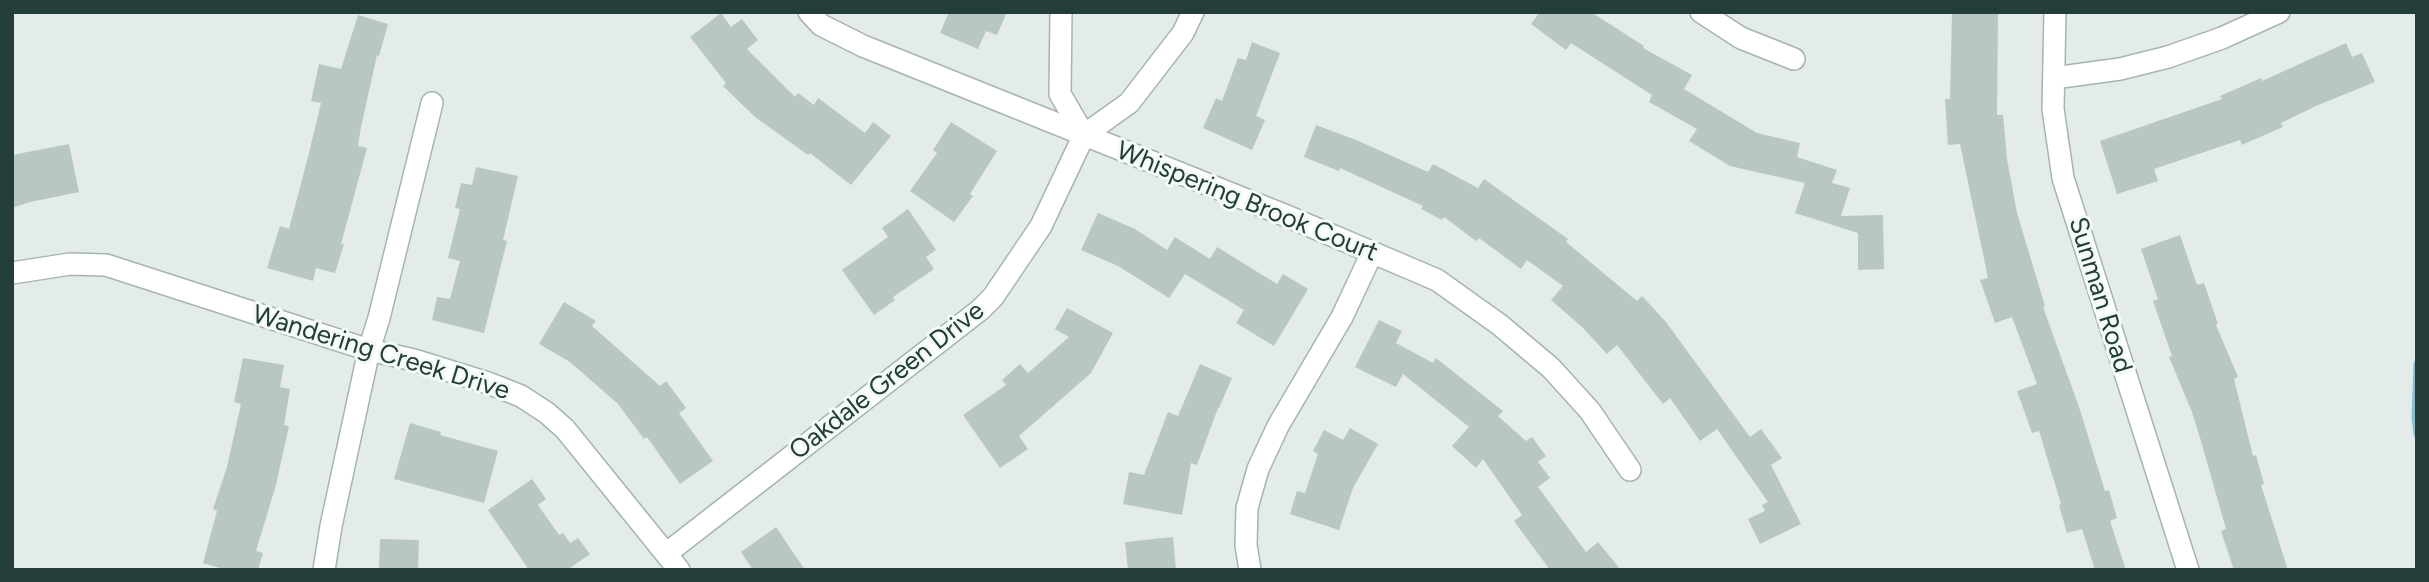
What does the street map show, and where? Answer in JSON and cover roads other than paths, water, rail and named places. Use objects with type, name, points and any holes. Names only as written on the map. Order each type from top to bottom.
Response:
[{"type":"street","name":"Whispering Brook Court","points":[[809,12],[821,25],[863,46],[1289,217],[1437,280],[1500,325],[1551,368],[1590,411],[1630,470]]},
{"type":"street","points":[[1061,12],[1060,94],[1084,135]]},
{"type":"street","name":"Oakdale Green Drive","points":[[673,561],[993,297],[1041,226],[1084,135],[1129,103],[1183,33],[1193,12]]},
{"type":"street","points":[[1701,12],[1741,38],[1794,59]]},
{"type":"street","name":"Sunman Road","points":[[2055,12],[2053,109],[2063,178],[2188,570]]},
{"type":"street","points":[[2054,78],[2120,69],[2168,57],[2222,38],[2279,12]]},
{"type":"street","points":[[324,570],[369,351],[432,103]]},
{"type":"street","points":[[1250,570],[1246,545],[1247,508],[1258,468],[1278,426],[1342,317],[1372,253]]},
{"type":"street","name":"Wandering Creek Drive","points":[[12,273],[70,264],[106,265],[369,351],[414,360],[521,396],[547,413],[584,450],[673,561]]},
{"type":"waterway","points":[[2417,364],[2417,434]]}]
